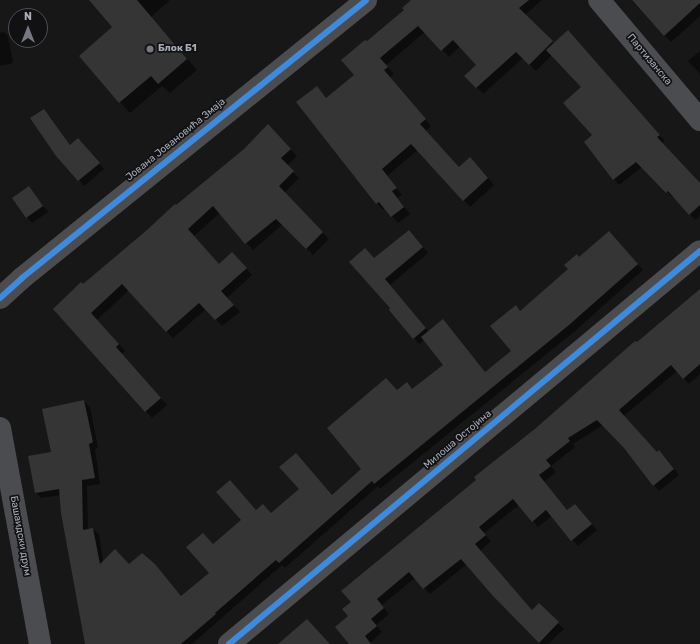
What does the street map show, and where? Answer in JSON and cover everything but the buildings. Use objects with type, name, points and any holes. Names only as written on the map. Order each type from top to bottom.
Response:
[{"type":"street","name":"Јована Јовановића Змаја","points":[[0,298],[22,278],[366,0]]},
{"type":"street","name":"Партизанска","points":[[599,0],[700,120]]},
{"type":"street","name":"Милоша Остојина","points":[[229,644],[700,251]]},
{"type":"street","name":"Башаидски друм","points":[[0,428],[40,644]]},
{"type":"cycle path","points":[[0,298],[22,278],[366,0]]},
{"type":"cycle path","points":[[229,644],[700,251]]},
{"type":"place","name":"Блок Б1","points":[[150,49]]}]
